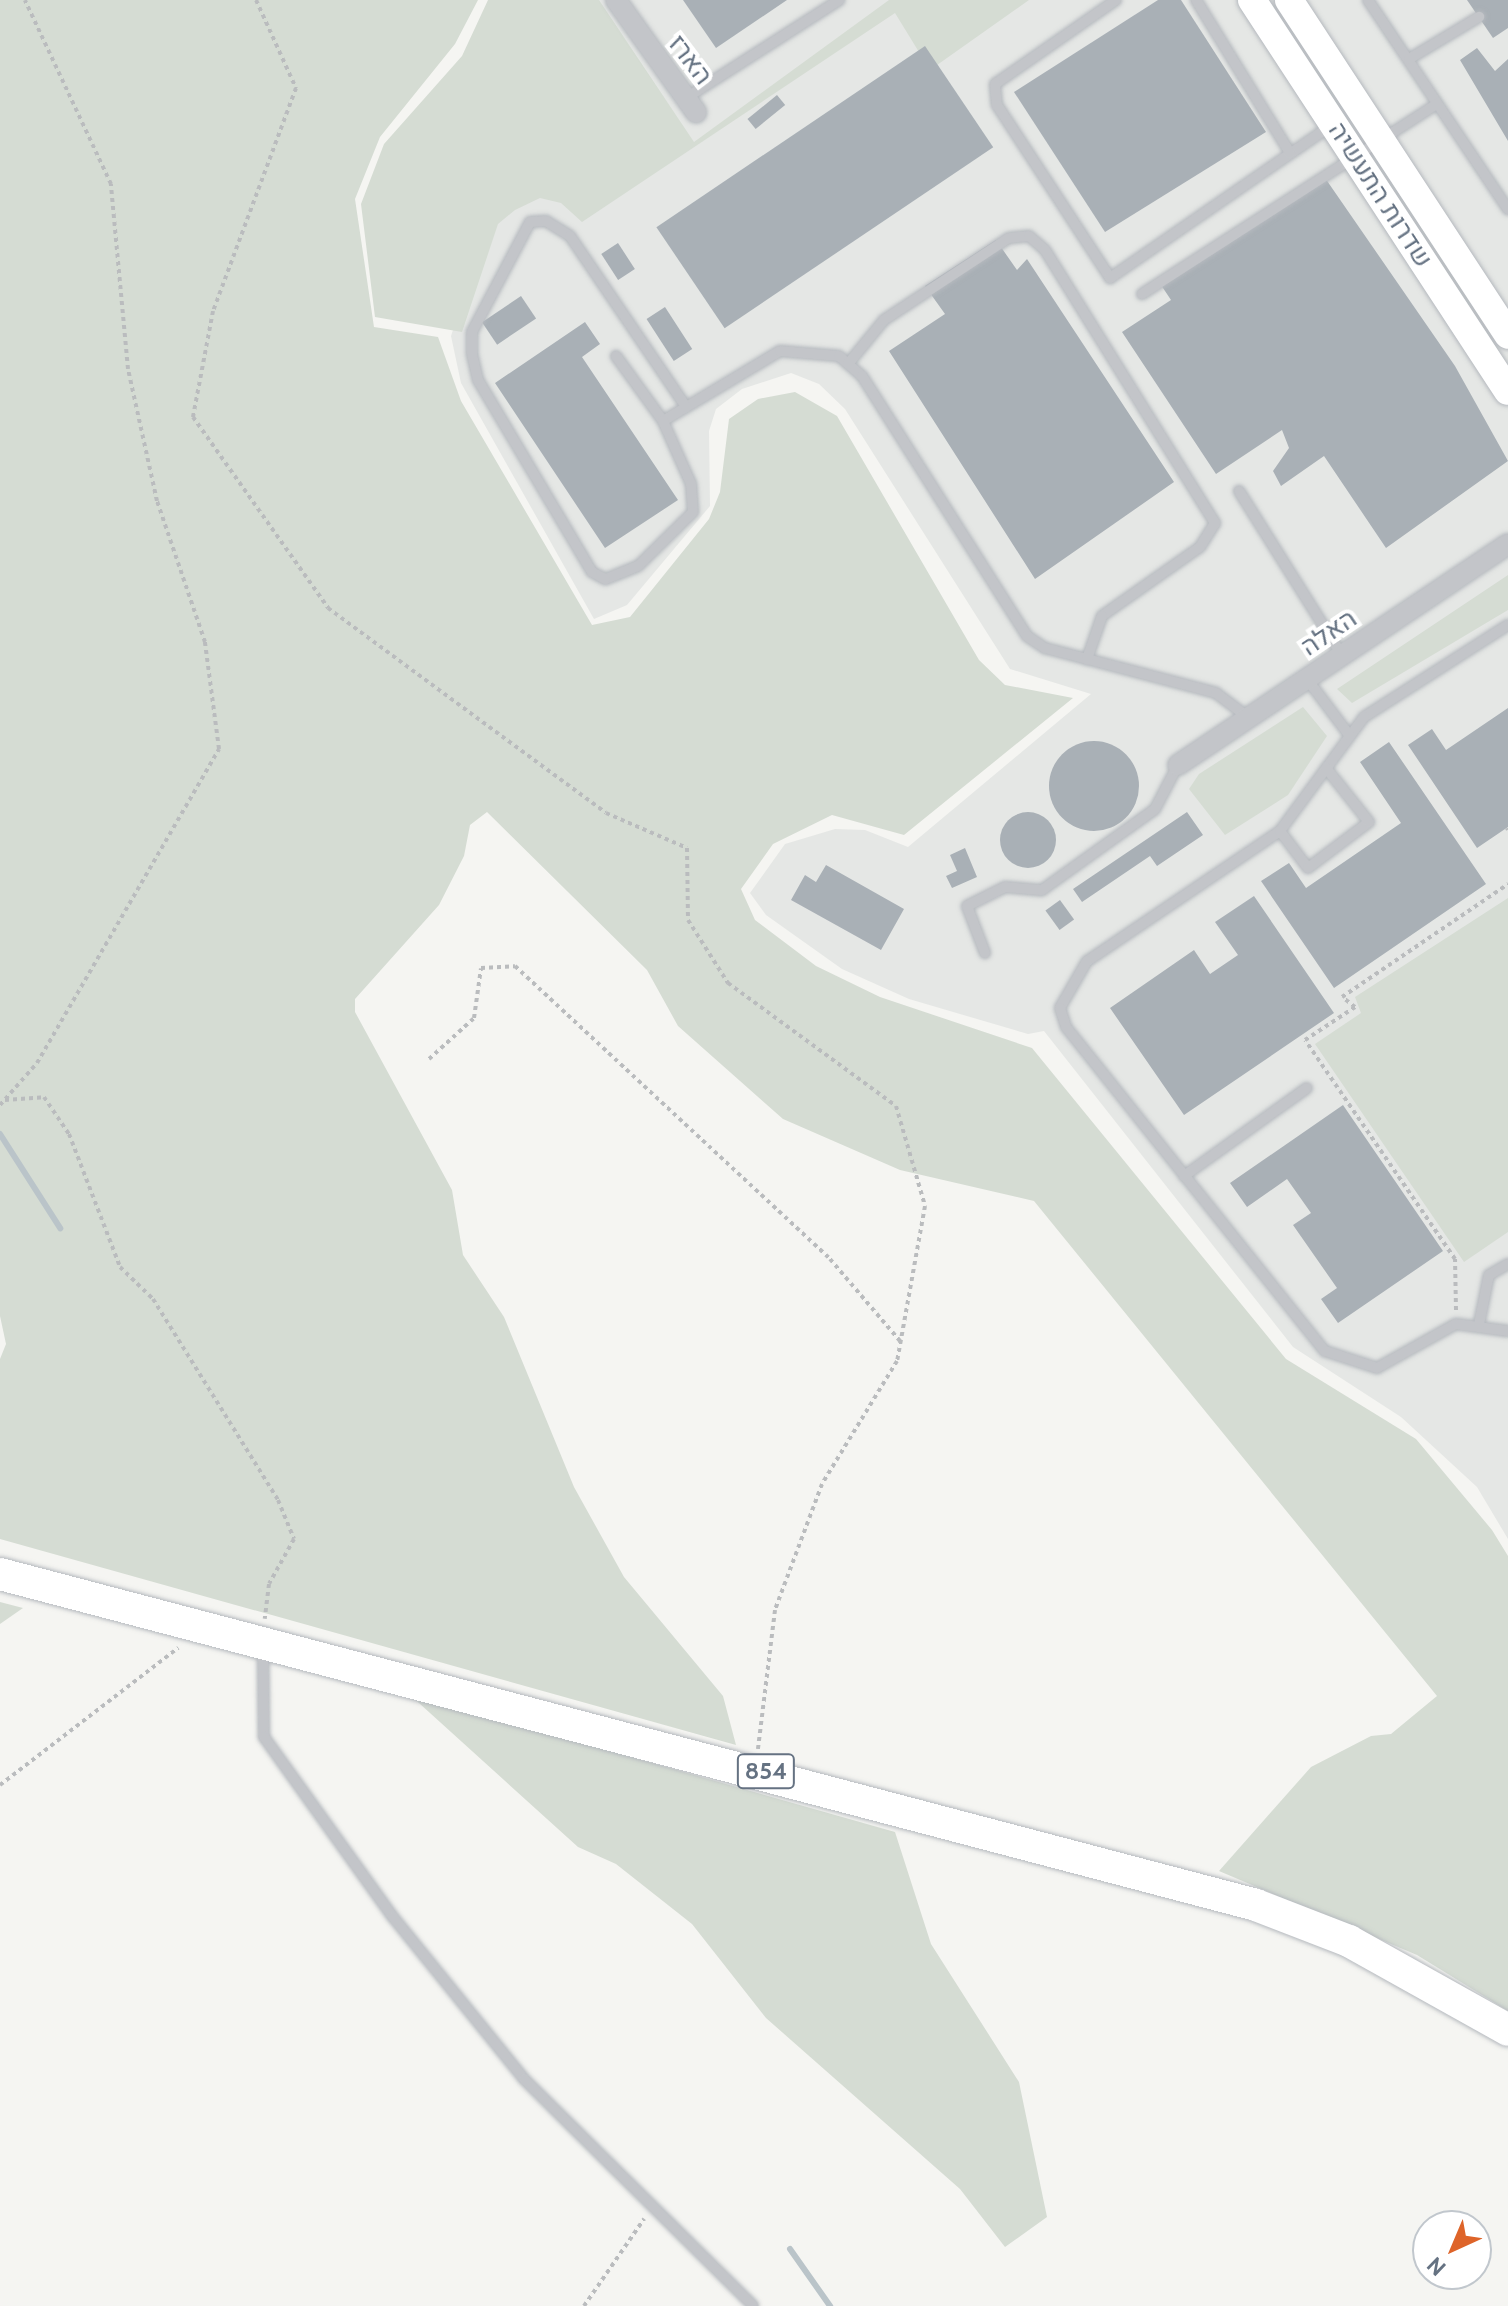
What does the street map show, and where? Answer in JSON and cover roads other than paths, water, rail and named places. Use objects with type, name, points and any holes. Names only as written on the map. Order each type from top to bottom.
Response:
[{"type":"main road","name":"854","points":[[0,1574],[755,1768],[1302,1921],[1508,2030]]},
{"type":"street","name":"הארז","points":[[616,0],[691,105]]},
{"type":"street","name":"שדרות התעשיה","points":[[1252,0],[1508,391]]},
{"type":"street","name":"שדרות התעשיה","points":[[1289,0],[1508,335]]},
{"type":"street","name":"האלה","points":[[1178,765],[1508,544]]},
{"type":"lane","points":[[691,105],[839,0]]},
{"type":"lane","points":[[1116,0],[995,84],[997,105],[1110,278],[1333,124]]},
{"type":"lane","points":[[1196,0],[1290,153]]},
{"type":"lane","points":[[1368,0],[1508,209]]},
{"type":"lane","points":[[1409,59],[1479,17]]},
{"type":"lane","points":[[1142,294],[1437,104]]},
{"type":"lane","points":[[616,356],[663,421],[691,484],[693,512],[638,566],[605,579],[592,572],[478,380],[472,354],[472,332],[530,222],[546,221],[570,236],[686,407]]},
{"type":"lane","points":[[848,364],[884,320],[1009,238],[1029,236],[1045,250],[1215,523],[1200,547],[1102,616],[1087,659]]},
{"type":"lane","points":[[663,421],[780,351],[814,351],[848,364],[1027,636],[1087,659],[1216,693],[1249,718]]},
{"type":"lane","points":[[1239,491],[1342,655]]},
{"type":"lane","points":[[1508,625],[1364,717],[1280,831],[1087,961],[1060,1008],[1066,1027],[1325,1351],[1377,1368],[1456,1324],[1479,1324],[1508,1331]]},
{"type":"lane","points":[[1307,679],[1350,736]]},
{"type":"lane","points":[[985,953],[967,906],[1005,887],[1042,890],[1155,809],[1178,765]]},
{"type":"lane","points":[[1280,831],[1308,868],[1369,822],[1326,768]]},
{"type":"lane","points":[[1184,1176],[1307,1088]]},
{"type":"lane","points":[[1479,1324],[1489,1275],[1508,1264]]},
{"type":"lane","points":[[263,1641],[264,1737],[393,1917],[524,2079],[655,2203],[753,2306]]},
{"type":"waterway","points":[[0,1134],[60,1228]]},
{"type":"waterway","points":[[790,2249],[830,2306]]}]
